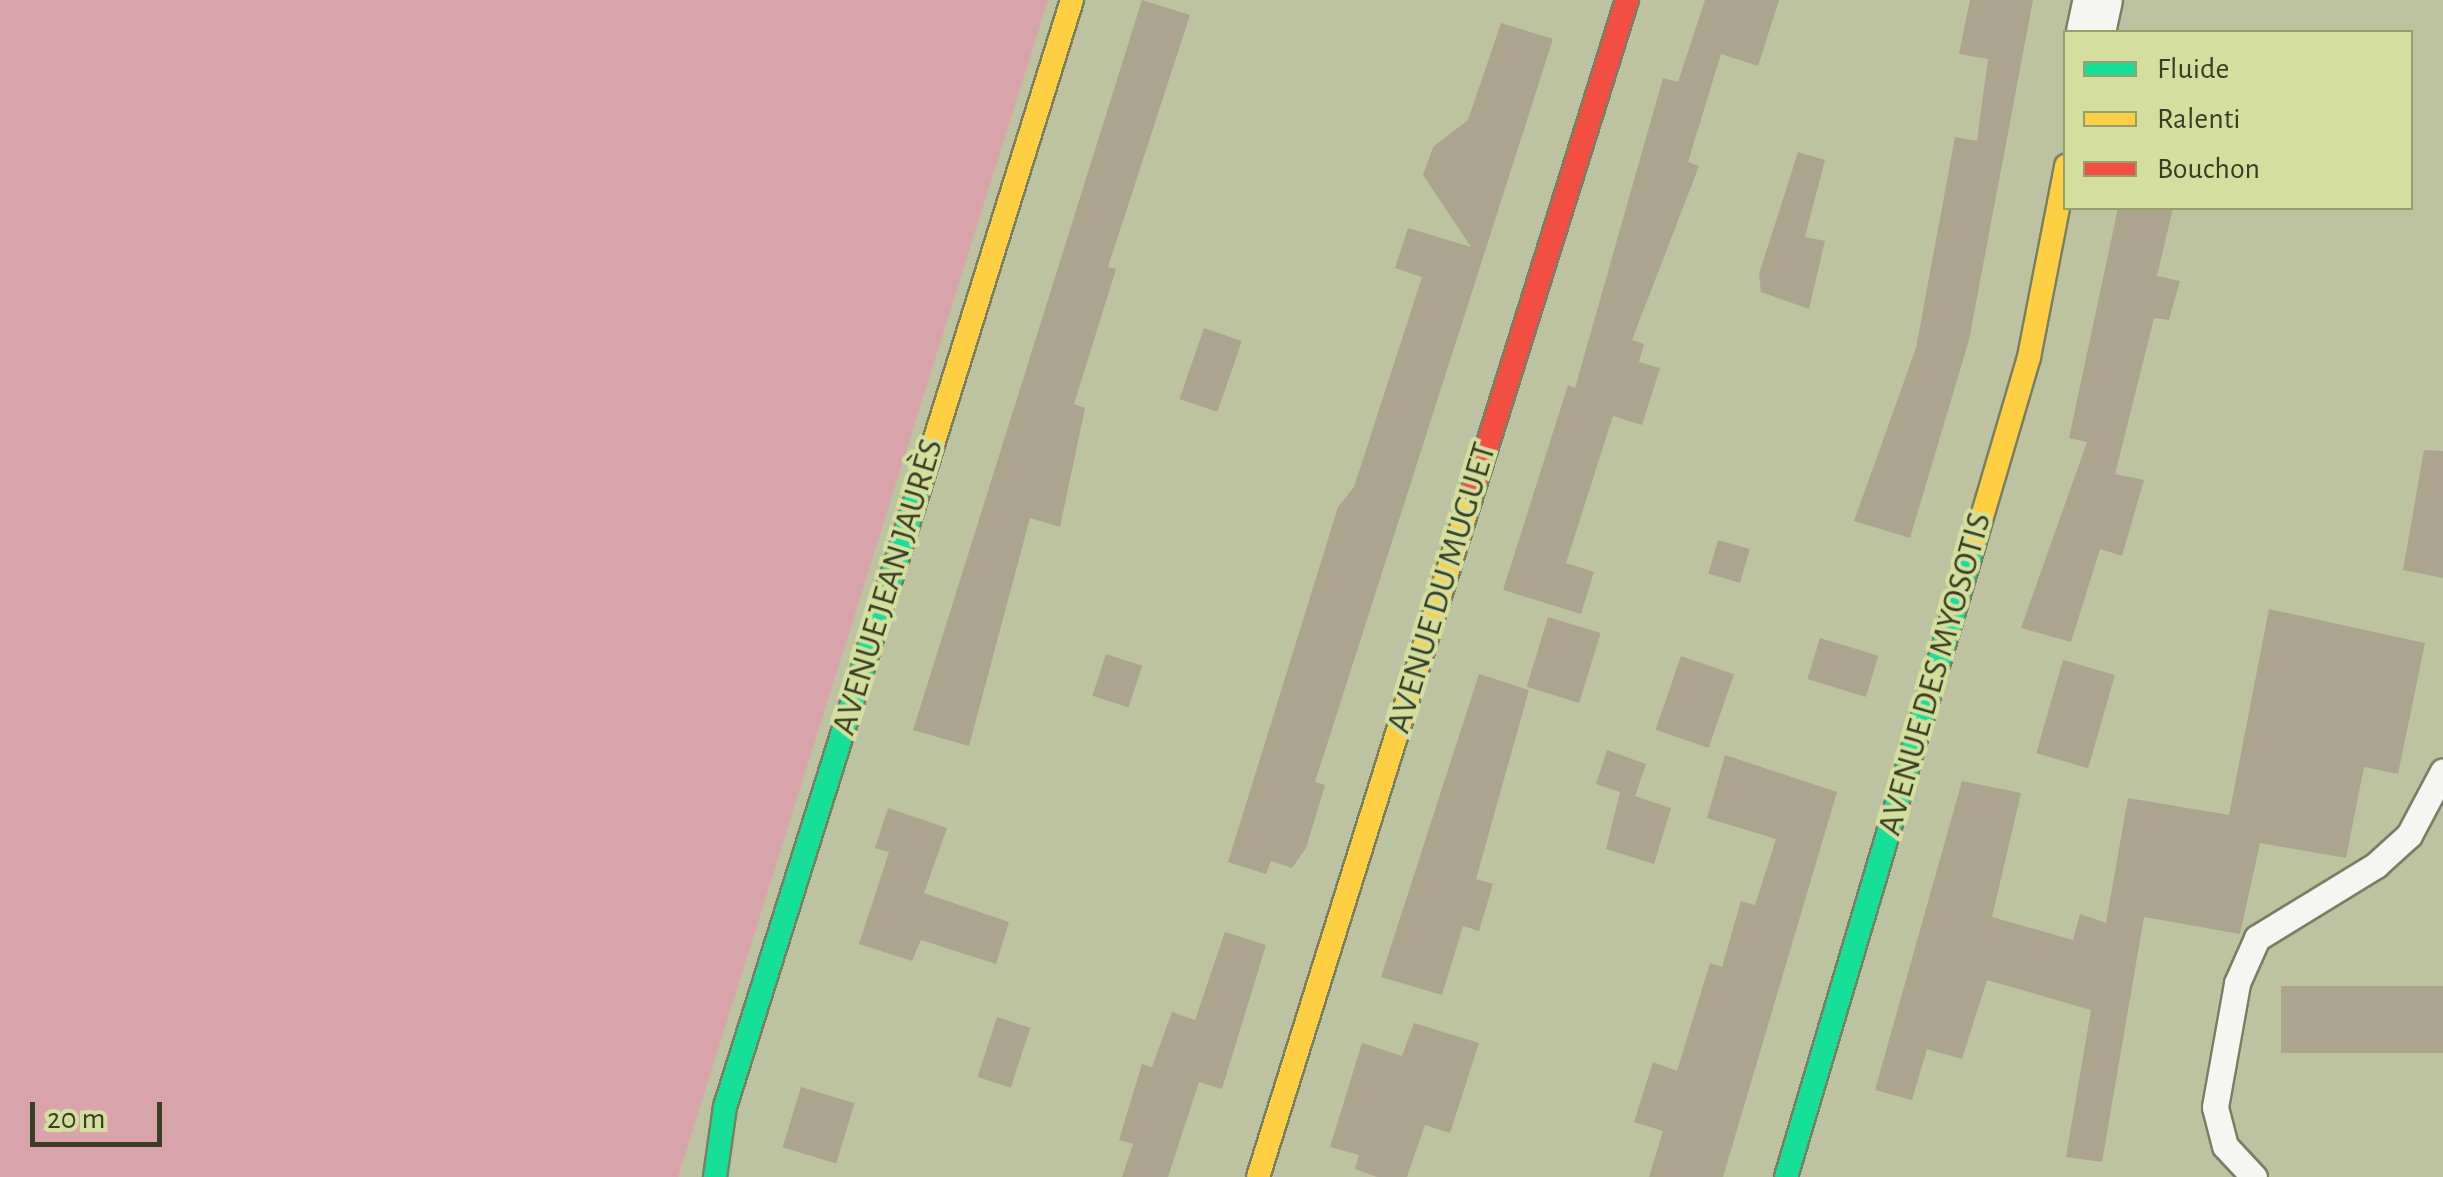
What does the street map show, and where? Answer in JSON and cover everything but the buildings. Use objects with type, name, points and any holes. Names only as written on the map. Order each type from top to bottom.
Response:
[{"type":"street","name":"AVENUE JEAN JAURÈS","points":[[715,1177],[725,1107],[1072,0]]},
{"type":"street","name":"AVENUE DU MUGUET","points":[[1258,1177],[1626,0]]},
{"type":"street","points":[[2091,30],[2098,0]]},
{"type":"street","name":"AVENUE DES MYOSOTIS","points":[[1786,1177],[2029,356],[2063,181]]},
{"type":"lane","points":[[2254,1177],[2225,1146],[2215,1107],[2237,984],[2258,938],[2376,865],[2409,835],[2443,771]]},
{"type":"shaded area","points":[[0,0],[1048,0],[678,1177],[0,1177]]},
{"type":"traffic: fast","points":[[715,1177],[725,1107],[921,483]]},
{"type":"traffic: fast","points":[[1786,1177],[1974,544]]},
{"type":"traffic: slow","points":[[921,483],[1072,0]]},
{"type":"traffic: slow","points":[[1974,544],[2029,357],[2063,181]]},
{"type":"traffic: slow","points":[[1258,1177],[1473,491]]},
{"type":"traffic: jam","points":[[1473,491],[1627,0]]}]
